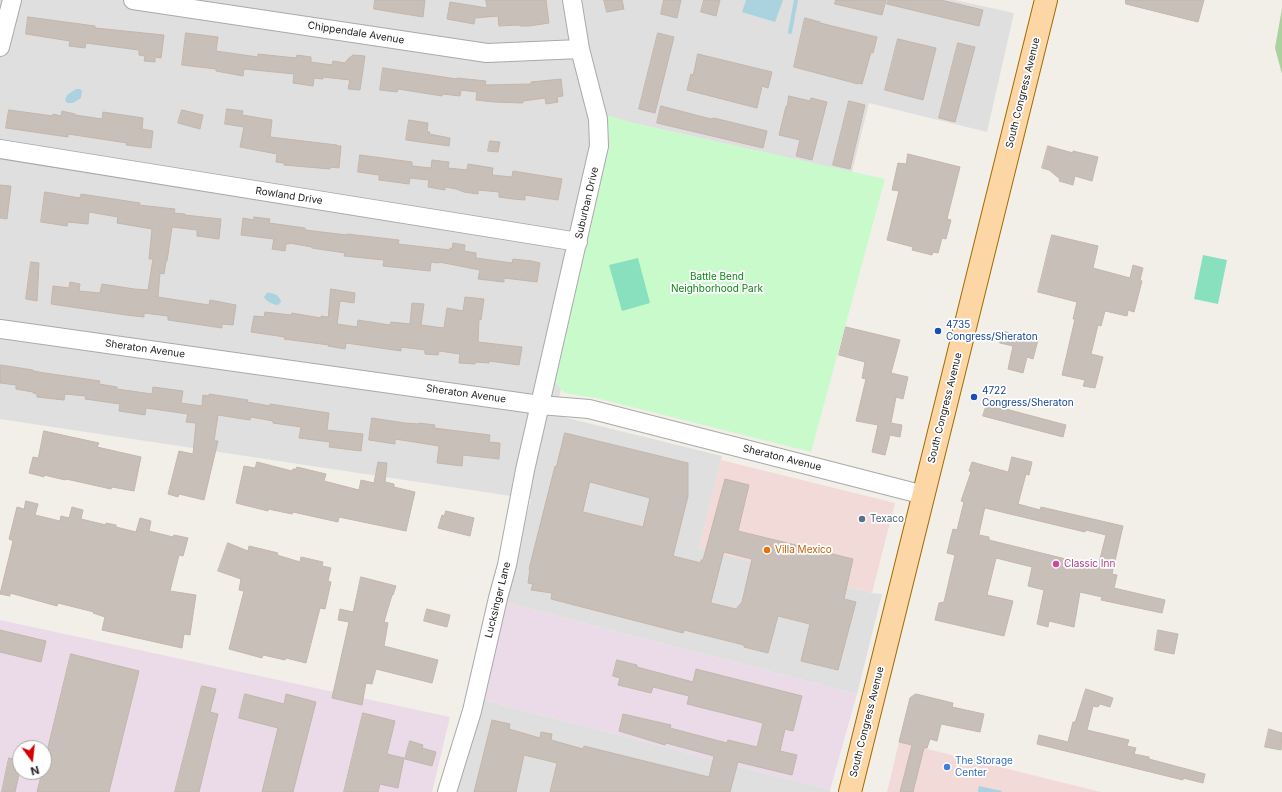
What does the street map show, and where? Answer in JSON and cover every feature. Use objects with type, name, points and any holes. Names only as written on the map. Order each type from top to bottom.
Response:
[{"type":"main road","name":"South Congress Avenue","points":[[850,792],[1046,0]]},
{"type":"street","points":[[0,47],[12,0]]},
{"type":"street","name":"Chippendale Avenue","points":[[133,0],[188,4],[487,53],[580,49]]},
{"type":"street","name":"Suburban Drive","points":[[540,404],[599,146],[598,119],[580,49],[572,0]]},
{"type":"street","name":"Rowland Drive","points":[[0,149],[578,242]]},
{"type":"street","name":"Sheraton Avenue","points":[[0,329],[540,404],[589,409],[924,495]]},
{"type":"street","name":"Lucksinger Lane","points":[[447,792],[472,712],[507,564],[525,470],[540,404]]},
{"type":"shaded area","points":[[0,0],[955,0],[1014,13],[987,132],[869,103],[852,172],[607,116],[610,144],[555,381],[561,389],[555,415],[722,456],[699,548],[872,593],[882,594],[857,694],[503,602],[531,499],[0,419]]},
{"type":"shaded area","points":[[721,460],[895,503],[872,593],[699,548]]},
{"type":"shaded area","points":[[503,602],[857,694],[830,790],[480,699]]},
{"type":"shaded area","points":[[0,620],[450,717],[432,792],[0,792]]},
{"type":"shaded area","points":[[480,699],[830,790],[830,792],[457,792]]},
{"type":"shaded area","name":"The Storage Center","points":[[899,742],[1101,792],[887,792]]},
{"type":"green space","points":[[1282,8],[1282,74],[1275,48]]},
{"type":"green space","name":"Battle Bend Neighborhood Park","points":[[607,115],[629,122],[885,179],[811,452],[596,398],[565,393],[555,382],[610,144]]},
{"type":"green space","points":[[1203,255],[1227,260],[1218,304],[1194,299]]},
{"type":"green space","points":[[638,258],[650,303],[622,311],[609,265]]},
{"type":"water","points":[[746,0],[783,0],[775,22],[742,12]]},
{"type":"water","points":[[76,89],[80,89],[82,91],[81,98],[73,103],[67,103],[65,100],[67,95]]},
{"type":"water","points":[[267,293],[276,295],[281,302],[278,305],[268,301],[264,297]]},
{"type":"water","points":[[979,786],[1002,791],[978,792]]},
{"type":"building","points":[[375,0],[425,0],[423,17],[374,9]]},
{"type":"building","points":[[486,0],[546,0],[549,23],[529,26],[499,26],[498,16],[475,18],[474,24],[447,19],[450,2],[487,8]]},
{"type":"building","points":[[604,0],[622,0],[624,9],[607,12]]},
{"type":"building","points":[[664,0],[681,0],[677,18],[661,14]]},
{"type":"building","points":[[704,0],[720,0],[716,16],[701,12]]},
{"type":"building","points":[[836,0],[886,0],[882,15],[835,4]]},
{"type":"building","points":[[888,0],[941,0],[983,10],[979,26],[887,4]]},
{"type":"building","points":[[1126,0],[1204,0],[1198,22],[1126,4]]},
{"type":"building","points":[[28,17],[95,26],[95,28],[164,35],[161,58],[155,57],[155,62],[144,61],[145,56],[139,55],[139,50],[86,43],[85,48],[69,46],[70,41],[26,34]]},
{"type":"building","points":[[805,18],[877,37],[862,84],[794,67]]},
{"type":"building","points":[[186,33],[218,37],[216,51],[258,57],[258,54],[296,58],[297,55],[311,57],[311,62],[332,65],[333,61],[345,63],[353,55],[365,56],[360,90],[348,89],[350,80],[323,77],[323,79],[314,78],[313,86],[293,83],[294,74],[244,69],[243,76],[216,71],[216,69],[182,65]]},
{"type":"building","points":[[658,33],[674,37],[655,113],[639,109]]},
{"type":"building","points":[[898,39],[936,48],[923,100],[885,90]]},
{"type":"building","points":[[958,43],[975,47],[955,122],[939,118]]},
{"type":"building","points":[[698,54],[772,72],[768,88],[762,86],[757,108],[687,90],[691,74],[693,75]]},
{"type":"building","points":[[383,68],[457,79],[486,81],[485,85],[531,84],[531,82],[561,79],[563,96],[557,97],[558,102],[546,104],[545,98],[523,101],[523,103],[476,100],[477,92],[461,90],[460,96],[443,94],[442,96],[398,89],[397,92],[380,90]]},
{"type":"building","points":[[789,96],[810,101],[811,98],[827,102],[812,160],[796,156],[800,140],[779,135]]},
{"type":"building","points":[[849,101],[865,105],[850,169],[833,165]]},
{"type":"building","points":[[661,106],[767,131],[763,148],[657,123]]},
{"type":"building","points":[[227,109],[243,111],[242,115],[272,120],[270,137],[341,146],[339,168],[330,167],[330,169],[284,165],[284,163],[276,162],[277,154],[240,147],[244,127],[225,124]]},
{"type":"building","points":[[9,110],[53,116],[53,114],[61,116],[62,111],[75,115],[102,119],[103,112],[143,118],[142,129],[153,131],[151,148],[68,134],[68,137],[6,128]]},
{"type":"building","points":[[182,110],[203,115],[200,129],[178,123]]},
{"type":"building","points":[[409,120],[428,123],[427,132],[430,132],[429,134],[450,138],[449,146],[406,140]]},
{"type":"building","points":[[490,141],[500,142],[498,152],[488,151]]},
{"type":"building","points":[[1048,146],[1073,153],[1073,151],[1098,157],[1092,181],[1075,176],[1073,185],[1059,181],[1060,179],[1049,170],[1042,168]]},
{"type":"building","points":[[908,154],[960,167],[947,219],[951,220],[946,239],[942,238],[938,253],[933,252],[932,255],[912,250],[913,247],[887,240],[899,191],[892,190],[898,163],[906,164]]},
{"type":"building","points":[[360,155],[412,162],[412,166],[431,168],[432,160],[449,162],[448,168],[467,170],[468,164],[493,168],[492,175],[512,177],[513,171],[562,179],[558,200],[525,195],[525,200],[513,199],[499,197],[499,192],[478,190],[478,194],[445,187],[445,190],[428,187],[429,180],[410,178],[409,184],[379,180],[379,175],[358,172]]},
{"type":"building","points":[[0,185],[11,186],[7,219],[0,218]]},
{"type":"building","points":[[45,192],[80,198],[81,194],[140,203],[139,205],[175,209],[174,213],[221,219],[219,239],[197,236],[197,230],[172,227],[164,274],[160,273],[158,297],[209,305],[210,300],[236,305],[233,325],[222,324],[222,328],[168,320],[168,316],[144,313],[144,317],[51,304],[53,286],[69,288],[70,282],[80,284],[79,291],[100,293],[102,284],[148,290],[153,259],[149,259],[152,229],[117,223],[118,217],[89,212],[88,224],[68,222],[67,226],[41,222]]},
{"type":"building","points":[[254,217],[270,219],[269,223],[305,228],[305,230],[399,240],[398,244],[450,250],[450,248],[452,249],[453,243],[465,245],[464,251],[476,253],[476,258],[512,263],[513,259],[540,263],[537,282],[504,278],[504,282],[478,279],[480,270],[439,262],[431,262],[430,271],[383,266],[384,260],[344,256],[345,253],[289,243],[286,244],[285,251],[272,249],[274,239],[241,235],[243,218],[254,220]]},
{"type":"building","points":[[1052,235],[1098,246],[1093,268],[1130,278],[1133,265],[1143,268],[1140,280],[1142,281],[1134,312],[1128,310],[1127,316],[1105,311],[1101,326],[1098,325],[1091,354],[1103,357],[1095,388],[1083,386],[1085,380],[1062,375],[1075,319],[1073,319],[1077,302],[1038,292]]},
{"type":"building","points":[[31,262],[39,263],[37,301],[26,299]]},
{"type":"building","points":[[331,289],[355,293],[354,303],[340,301],[337,324],[357,327],[358,320],[390,325],[391,322],[410,324],[412,303],[424,304],[421,325],[444,328],[447,308],[463,311],[465,297],[484,299],[481,320],[479,319],[478,342],[522,347],[519,365],[489,361],[489,363],[475,362],[475,364],[459,363],[460,354],[439,351],[438,355],[425,354],[425,350],[401,347],[401,351],[346,343],[345,349],[251,332],[254,316],[264,317],[265,312],[291,315],[292,313],[321,318],[321,316],[328,317]]},
{"type":"building","points":[[846,327],[900,340],[891,373],[908,377],[903,399],[896,397],[891,423],[902,425],[900,437],[890,435],[885,455],[872,452],[878,425],[856,421],[866,379],[862,378],[865,362],[839,355]]},
{"type":"building","points":[[1002,331],[1038,340],[1033,359],[1027,357],[1023,373],[1008,369],[1013,346],[1000,343]]},
{"type":"building","points":[[1,365],[100,381],[99,384],[117,387],[117,389],[152,394],[153,387],[183,391],[181,403],[202,406],[203,395],[209,396],[209,394],[248,400],[247,402],[270,406],[270,404],[329,413],[327,430],[363,434],[361,451],[329,447],[330,442],[299,438],[301,427],[273,423],[273,421],[251,417],[250,420],[218,415],[214,441],[218,441],[204,500],[179,494],[178,497],[168,494],[179,451],[193,454],[196,423],[186,422],[188,414],[146,408],[145,415],[119,411],[120,404],[85,399],[86,396],[65,394],[64,400],[37,397],[37,394],[33,392],[16,389],[16,385],[0,383]]},
{"type":"building","points":[[987,404],[1066,425],[1063,437],[983,416]]},
{"type":"building","points":[[372,418],[405,423],[435,425],[434,428],[490,435],[489,442],[500,443],[499,459],[463,455],[462,466],[437,463],[439,446],[395,439],[395,444],[369,440]]},
{"type":"building","points":[[44,431],[99,443],[97,447],[141,457],[134,491],[112,487],[111,489],[29,473],[33,457],[38,458]]},
{"type":"building","points":[[565,433],[688,463],[688,496],[673,556],[701,563],[725,479],[749,485],[738,531],[853,559],[844,599],[856,602],[838,670],[801,661],[810,624],[778,616],[768,653],[744,647],[744,645],[684,630],[683,633],[551,599],[552,593],[531,590],[533,584],[528,583],[529,569],[555,466],[556,467]],"holes":[[[590,482],[650,498],[643,527],[583,512]],[[724,552],[752,559],[742,602],[736,609],[711,603]]]},
{"type":"building","name":"Classic Inn","points":[[1012,457],[1032,462],[1029,475],[1026,474],[1018,504],[1040,510],[1041,507],[1123,526],[1112,574],[1117,575],[1114,588],[1165,600],[1162,613],[1101,600],[1102,597],[1080,592],[1074,627],[1049,621],[1048,627],[1037,624],[1044,590],[1028,586],[1032,567],[996,558],[987,595],[1013,601],[1004,636],[935,620],[939,603],[944,602],[955,555],[947,553],[953,529],[957,530],[964,502],[961,501],[971,472],[969,471],[972,462],[1008,472]],"holes":[[[985,508],[1085,532],[1086,530],[1106,535],[1098,567],[989,540],[989,537],[979,535]]]},
{"type":"building","points":[[257,462],[292,471],[297,467],[326,474],[324,481],[359,490],[361,480],[374,483],[378,462],[387,463],[385,482],[394,484],[394,487],[415,492],[406,531],[339,517],[338,522],[293,512],[292,514],[268,509],[268,511],[236,503],[244,466],[255,468]]},
{"type":"building","points":[[26,501],[38,504],[35,515],[60,521],[61,516],[69,518],[72,507],[83,510],[81,519],[106,525],[106,523],[116,525],[116,527],[136,532],[140,518],[151,521],[149,531],[173,537],[174,535],[188,538],[183,556],[179,555],[170,591],[196,595],[190,635],[184,634],[182,648],[102,630],[105,617],[93,613],[94,612],[58,603],[57,606],[10,593],[10,596],[0,594],[13,541],[9,539],[17,507],[24,509]]},
{"type":"building","points":[[446,511],[474,518],[470,536],[438,528],[442,515],[444,516]]},
{"type":"building","points":[[228,543],[248,551],[249,546],[278,553],[277,555],[300,562],[301,557],[323,562],[322,566],[331,568],[328,581],[331,582],[325,609],[320,608],[306,663],[286,658],[285,660],[263,655],[262,658],[229,649],[244,591],[239,590],[241,579],[218,571]]},
{"type":"building","points":[[361,577],[396,586],[384,622],[388,623],[384,646],[438,660],[432,683],[376,669],[372,684],[366,683],[362,705],[332,698],[349,622],[338,620],[340,609],[353,612]]},
{"type":"building","points":[[427,609],[450,615],[447,627],[424,621]]},
{"type":"building","points":[[0,630],[46,641],[41,662],[0,652]]},
{"type":"building","points":[[1158,630],[1178,634],[1174,654],[1155,650]]},
{"type":"building","points":[[71,654],[139,671],[109,792],[37,792],[40,780],[52,780],[52,740],[50,740]]},
{"type":"building","points":[[617,660],[693,682],[696,669],[802,696],[793,731],[785,729],[780,751],[797,755],[792,775],[738,762],[730,792],[550,792],[557,763],[524,755],[516,792],[474,792],[492,720],[510,724],[509,729],[540,738],[541,732],[552,734],[551,740],[583,749],[584,746],[709,777],[714,756],[666,743],[665,745],[619,731],[623,714],[671,725],[670,728],[727,743],[728,740],[757,747],[763,723],[687,704],[689,696],[653,687],[651,693],[618,685],[620,678],[613,676]]},
{"type":"building","points":[[202,686],[216,689],[210,712],[218,714],[199,792],[175,792]]},
{"type":"building","points":[[1086,689],[1113,698],[1110,707],[1100,704],[1098,707],[1093,706],[1087,730],[1129,740],[1127,746],[1136,748],[1134,754],[1205,774],[1203,783],[1183,778],[1183,780],[1037,744],[1039,735],[1068,742],[1073,722],[1075,722]]},
{"type":"building","points":[[245,694],[284,704],[286,694],[316,702],[293,792],[262,792],[278,728],[239,718]]},
{"type":"building","points":[[916,694],[953,703],[952,707],[984,714],[980,732],[941,724],[937,741],[930,739],[927,748],[924,748],[913,792],[900,792],[912,745],[899,742],[910,698]]},
{"type":"building","points":[[363,713],[395,721],[387,754],[404,758],[398,788],[380,784],[378,792],[344,792]]},
{"type":"building","points":[[1269,729],[1282,733],[1281,750],[1265,747]]},
{"type":"building","points":[[410,741],[423,745],[422,748],[436,752],[432,766],[405,759]]},
{"type":"building","points":[[9,758],[12,759],[12,780],[18,780],[15,792],[2,792]]},
{"type":"waterway","points":[[790,32],[796,0]]},
{"type":"place","name":"4735 Congress/Sheraton","points":[[938,331]]},
{"type":"place","name":"4722 Congress/Sheraton","points":[[974,397]]},
{"type":"place","name":"Texaco","points":[[862,519]]},
{"type":"place","name":"Villa Mexico","points":[[767,550]]},
{"type":"place","name":"Classic Inn","points":[[1056,564]]},
{"type":"place","name":"The Storage Center","points":[[947,767]]}]
